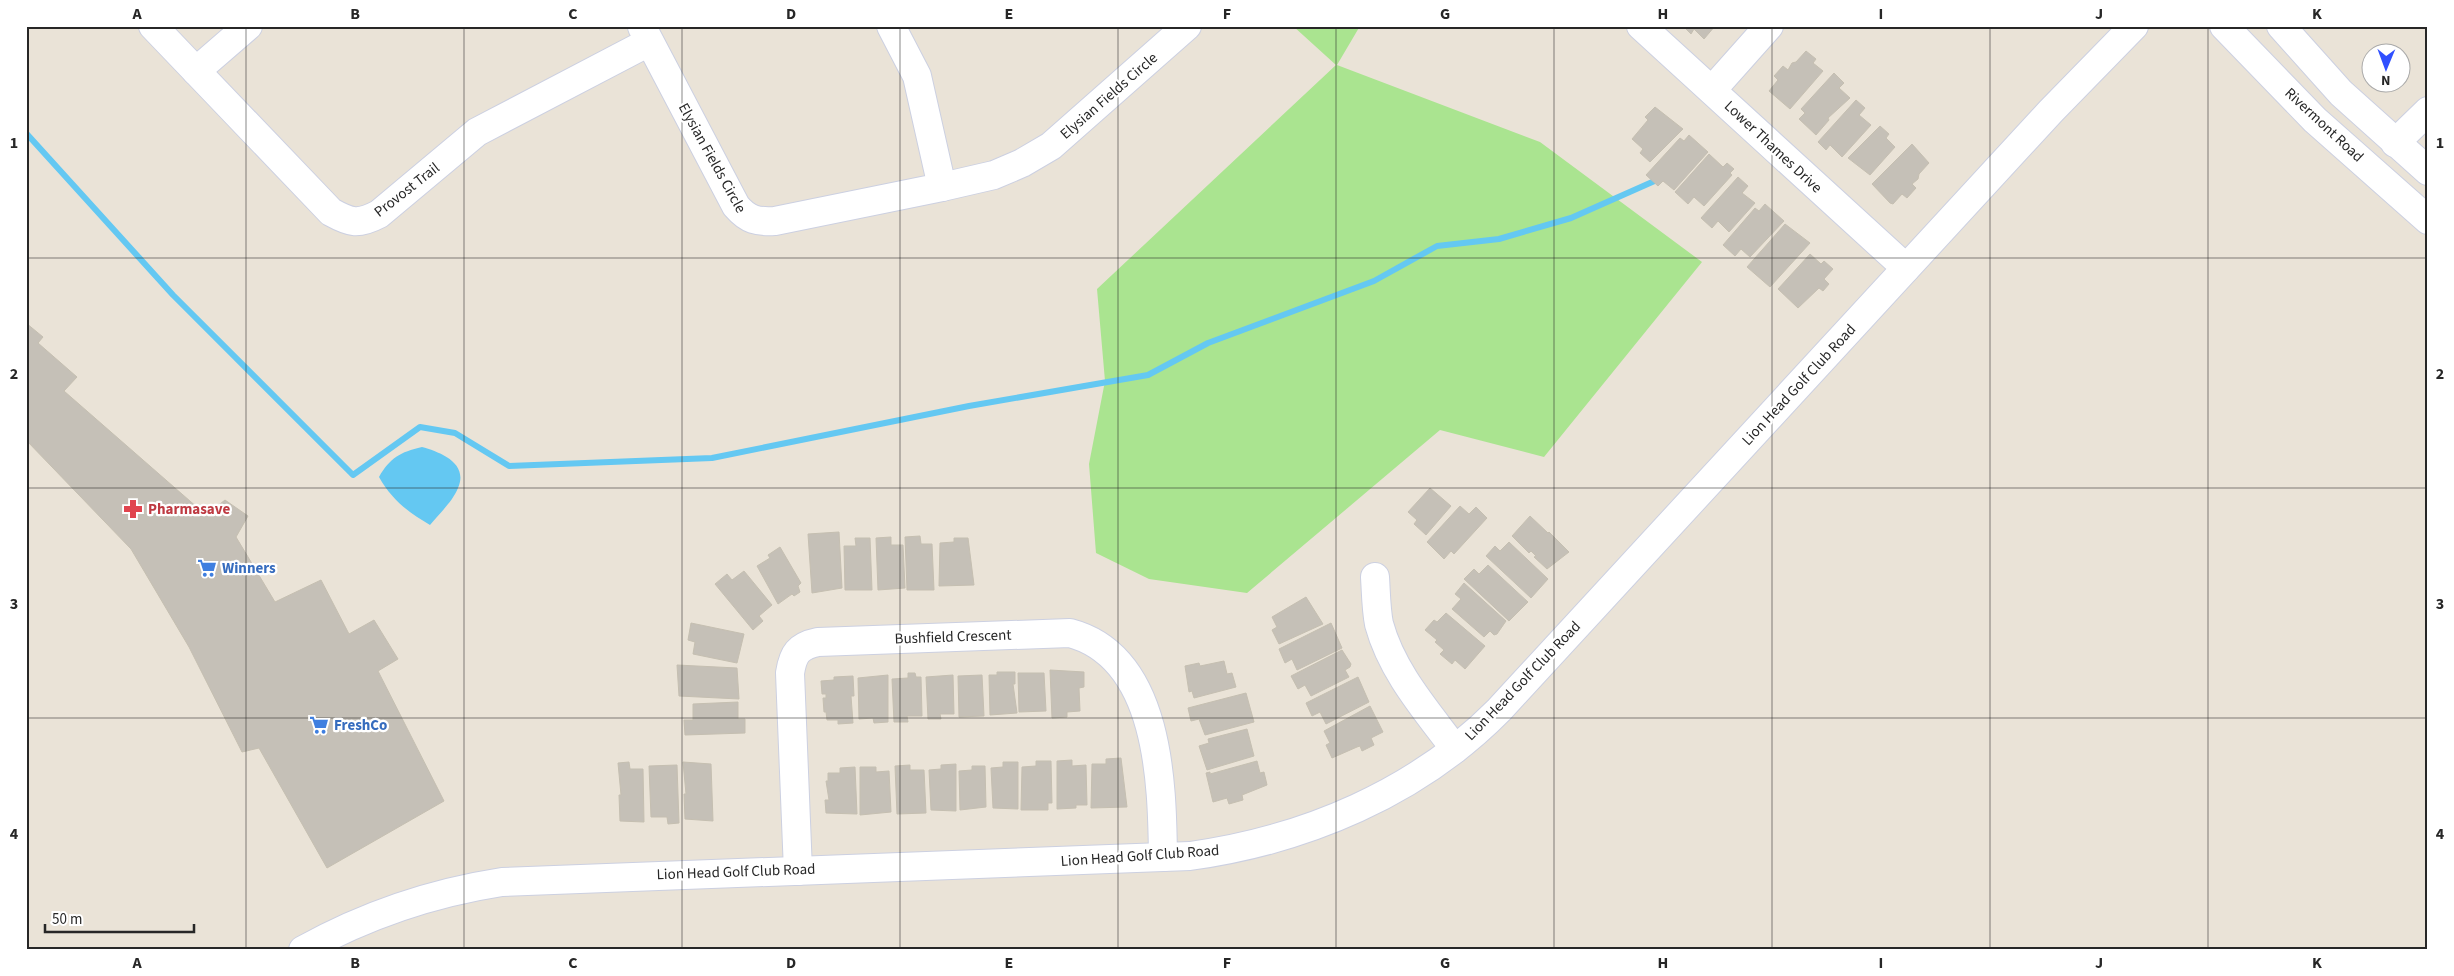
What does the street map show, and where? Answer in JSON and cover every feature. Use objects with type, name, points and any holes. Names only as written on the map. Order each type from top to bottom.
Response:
[{"type":"street","name":"Provost Trail","points":[[153,26],[330,212],[349,221],[365,222],[380,214],[477,132],[645,34]]},
{"type":"street","points":[[196,71],[248,26]]},
{"type":"street","points":[[891,26],[918,76],[942,188]]},
{"type":"street","name":"Elysian Fields Circle","points":[[645,34],[736,206],[746,218],[759,222],[775,221],[942,188],[994,175],[1022,163],[1051,146],[1187,26]]},
{"type":"street","name":"Lower Thames Drive","points":[[1641,26],[1906,268]]},
{"type":"street","points":[[1712,90],[1769,26]]},
{"type":"street","name":"Lion Head Golf Club Road","points":[[303,950],[348,927],[400,905],[451,891],[502,882],[1163,857],[1236,848],[1320,824],[1373,801],[1455,750],[1480,729],[1556,650],[2051,111],[2134,26]]},
{"type":"street","name":"Rivermont Road","points":[[2224,26],[2315,120],[2428,220]]},
{"type":"street","points":[[2281,26],[2341,93],[2395,144],[2428,171]]},
{"type":"street","points":[[2395,144],[2428,112]]},
{"type":"street","points":[[1375,578],[1379,622],[1386,648],[1400,674],[1455,750]]},
{"type":"street","name":"Bushfield Crescent","points":[[798,870],[790,673],[792,662],[797,652],[805,644],[1070,633],[1085,637],[1114,658],[1129,676],[1144,712],[1156,749],[1160,771],[1163,857]]},
{"type":"green space","points":[[1293,26],[1360,26],[1337,65],[1540,142],[1702,262],[1544,457],[1440,430],[1247,593],[1149,579],[1096,553],[1089,464],[1105,381],[1097,289],[1336,65]]},
{"type":"water","points":[[422,447],[437,452],[451,460],[460,472],[458,488],[453,498],[430,525],[401,505],[379,477],[387,465],[396,457]]},
{"type":"building","points":[[1683,26],[1715,26],[1704,39],[1694,29],[1691,34]]},
{"type":"building","points":[[1806,51],[1816,59],[1813,63],[1823,71],[1790,109],[1769,91],[1778,80],[1774,76],[1783,66],[1788,70],[1792,63],[1796,62]]},
{"type":"building","points":[[1834,73],[1844,83],[1839,88],[1850,98],[1828,118],[1829,120],[1816,135],[1799,119],[1805,113],[1801,109]]},
{"type":"building","points":[[1856,100],[1865,108],[1859,115],[1871,125],[1842,157],[1830,145],[1826,150],[1818,142]]},
{"type":"building","points":[[1655,107],[1683,129],[1650,162],[1640,153],[1643,149],[1632,139],[1648,120],[1645,117]]},
{"type":"building","points":[[1880,126],[1889,134],[1886,138],[1895,147],[1870,175],[1848,158]]},
{"type":"building","points":[[1689,135],[1708,152],[1674,190],[1663,181],[1658,186],[1646,175],[1680,138],[1684,141]]},
{"type":"building","points":[[1912,144],[1929,163],[1919,174],[1918,179],[1912,184],[1916,188],[1907,198],[1902,194],[1893,204],[1890,203],[1872,184]]},
{"type":"building","points":[[1709,154],[1723,167],[1727,163],[1734,169],[1730,173],[1732,175],[1704,206],[1694,197],[1688,204],[1675,192]]},
{"type":"building","points":[[1738,177],[1748,186],[1742,193],[1755,203],[1729,232],[1718,221],[1712,228],[1701,218]]},
{"type":"building","points":[[1765,204],[1784,221],[1750,257],[1741,249],[1735,256],[1723,245],[1755,208],[1759,211]]},
{"type":"building","points":[[1785,224],[1810,243],[1770,287],[1747,267]]},
{"type":"building","points":[[1810,254],[1821,264],[1824,261],[1833,269],[1824,279],[1829,284],[1823,291],[1819,288],[1798,308],[1778,289]]},
{"type":"building","points":[[26,323],[43,337],[38,343],[77,377],[64,391],[206,515],[225,500],[248,516],[236,537],[275,602],[321,580],[349,634],[374,620],[398,659],[378,671],[444,801],[327,868],[259,748],[242,752],[189,647],[131,549],[26,440]]},
{"type":"building","points":[[1430,488],[1451,506],[1426,535],[1414,524],[1417,520],[1408,512]]},
{"type":"building","points":[[1460,506],[1469,514],[1476,507],[1487,518],[1454,554],[1451,551],[1444,559],[1427,542]]},
{"type":"building","points":[[1530,516],[1569,552],[1547,569],[1534,557],[1536,556],[1531,551],[1529,553],[1512,536]]},
{"type":"building","points":[[839,532],[842,588],[812,593],[808,534]]},
{"type":"building","points":[[920,536],[921,544],[932,544],[934,590],[907,590],[905,537]]},
{"type":"building","points":[[891,537],[891,545],[903,545],[905,588],[878,590],[876,538]]},
{"type":"building","points":[[855,538],[870,538],[872,590],[845,590],[844,546],[856,546]]},
{"type":"building","points":[[954,538],[968,538],[974,585],[939,586],[940,543],[954,542]]},
{"type":"building","points":[[1509,542],[1548,579],[1531,598],[1486,556],[1495,546],[1500,551]]},
{"type":"building","points":[[780,547],[801,583],[798,586],[800,592],[794,596],[792,594],[778,604],[757,566],[770,558],[768,555]]},
{"type":"building","points":[[1488,565],[1528,602],[1509,621],[1464,579],[1474,569],[1479,574]]},
{"type":"building","points":[[744,571],[772,605],[759,616],[763,621],[753,630],[715,584],[727,574],[732,580]]},
{"type":"building","points":[[1464,583],[1506,621],[1497,634],[1494,635],[1490,631],[1484,637],[1452,609],[1461,599],[1455,594]]},
{"type":"building","points":[[1306,597],[1323,624],[1279,644],[1272,630],[1277,627],[1272,617]]},
{"type":"building","points":[[1446,613],[1485,646],[1465,669],[1455,660],[1452,664],[1440,654],[1444,650],[1435,642],[1437,640],[1425,630],[1434,620],[1437,622]]},
{"type":"building","points":[[691,623],[744,634],[737,663],[693,654],[695,642],[688,640]]},
{"type":"building","points":[[1331,623],[1342,648],[1297,670],[1292,659],[1285,663],[1279,649]]},
{"type":"building","points":[[1342,650],[1351,664],[1345,670],[1349,677],[1311,696],[1305,685],[1298,689],[1291,676]]},
{"type":"building","points":[[1224,661],[1227,674],[1232,673],[1236,687],[1194,698],[1192,691],[1189,692],[1185,666],[1199,663],[1200,666]]},
{"type":"building","points":[[677,665],[737,668],[739,699],[679,696]]},
{"type":"building","points":[[1050,670],[1084,672],[1084,687],[1079,688],[1080,711],[1067,712],[1067,717],[1052,718]]},
{"type":"building","points":[[997,672],[1015,672],[1015,684],[1013,684],[1017,713],[990,715],[989,675],[997,675]]},
{"type":"building","points":[[908,673],[915,673],[916,677],[921,677],[922,716],[907,716],[908,722],[894,722],[892,679],[908,678]]},
{"type":"building","points":[[1018,673],[1044,673],[1046,711],[1019,712]]},
{"type":"building","points":[[888,675],[888,722],[874,723],[873,718],[859,719],[858,678]]},
{"type":"building","points":[[953,675],[954,714],[940,714],[941,719],[928,719],[926,677]]},
{"type":"building","points":[[982,675],[984,716],[959,717],[958,676]]},
{"type":"building","points":[[853,676],[854,696],[851,696],[853,723],[838,724],[838,720],[827,720],[826,712],[824,712],[823,698],[826,698],[826,694],[822,694],[821,681],[834,680],[834,677]]},
{"type":"building","points":[[1358,677],[1369,702],[1326,724],[1320,712],[1312,716],[1306,703]]},
{"type":"building","points":[[1246,693],[1254,722],[1205,735],[1199,719],[1191,721],[1188,708]]},
{"type":"building","points":[[738,702],[738,719],[745,719],[745,733],[685,735],[684,720],[693,720],[693,704]]},
{"type":"building","points":[[1370,706],[1383,732],[1371,738],[1374,745],[1362,751],[1360,746],[1332,758],[1326,745],[1330,743],[1324,731]]},
{"type":"building","points":[[1247,729],[1254,756],[1207,770],[1199,746],[1209,743],[1208,739]]},
{"type":"building","points":[[1121,758],[1127,807],[1091,808],[1092,764],[1106,764],[1106,759]]},
{"type":"building","points":[[1072,760],[1072,766],[1086,765],[1087,805],[1076,805],[1076,808],[1057,809],[1057,761]]},
{"type":"building","points":[[1036,761],[1051,761],[1052,803],[1048,803],[1048,810],[1021,810],[1022,767],[1036,766]]},
{"type":"building","points":[[1257,761],[1260,773],[1264,772],[1267,785],[1242,795],[1243,800],[1229,804],[1227,798],[1213,802],[1206,773],[1210,772],[1210,774]]},
{"type":"building","points":[[629,762],[630,769],[643,769],[644,822],[620,821],[619,795],[621,795],[618,763]]},
{"type":"building","points":[[683,762],[711,764],[713,821],[685,819],[684,794],[686,794]]},
{"type":"building","points":[[1003,762],[1018,762],[1018,809],[993,808],[991,768],[1003,767]]},
{"type":"building","points":[[956,764],[956,811],[931,810],[929,770],[941,769],[941,765]]},
{"type":"building","points":[[677,765],[679,823],[668,824],[667,817],[651,817],[649,766]]},
{"type":"building","points":[[910,765],[910,770],[924,770],[926,813],[897,814],[895,766]]},
{"type":"building","points":[[972,766],[985,766],[986,807],[960,810],[959,771],[972,770]]},
{"type":"building","points":[[855,767],[857,814],[826,813],[825,800],[829,800],[826,781],[828,781],[828,773],[840,773],[840,768]]},
{"type":"building","points":[[860,767],[876,767],[876,772],[889,771],[891,812],[860,815]]},
{"type":"waterway","points":[[26,133],[173,295],[353,475],[420,427],[455,433],[509,466],[712,458],[969,406],[1148,375],[1208,343],[1374,281],[1437,246],[1499,239],[1571,218],[1659,179]]},
{"type":"place","name":"Pharmasave","points":[[133,509]]},
{"type":"place","name":"Winners","points":[[207,568]]},
{"type":"place","name":"FreshCo","points":[[319,725]]}]
